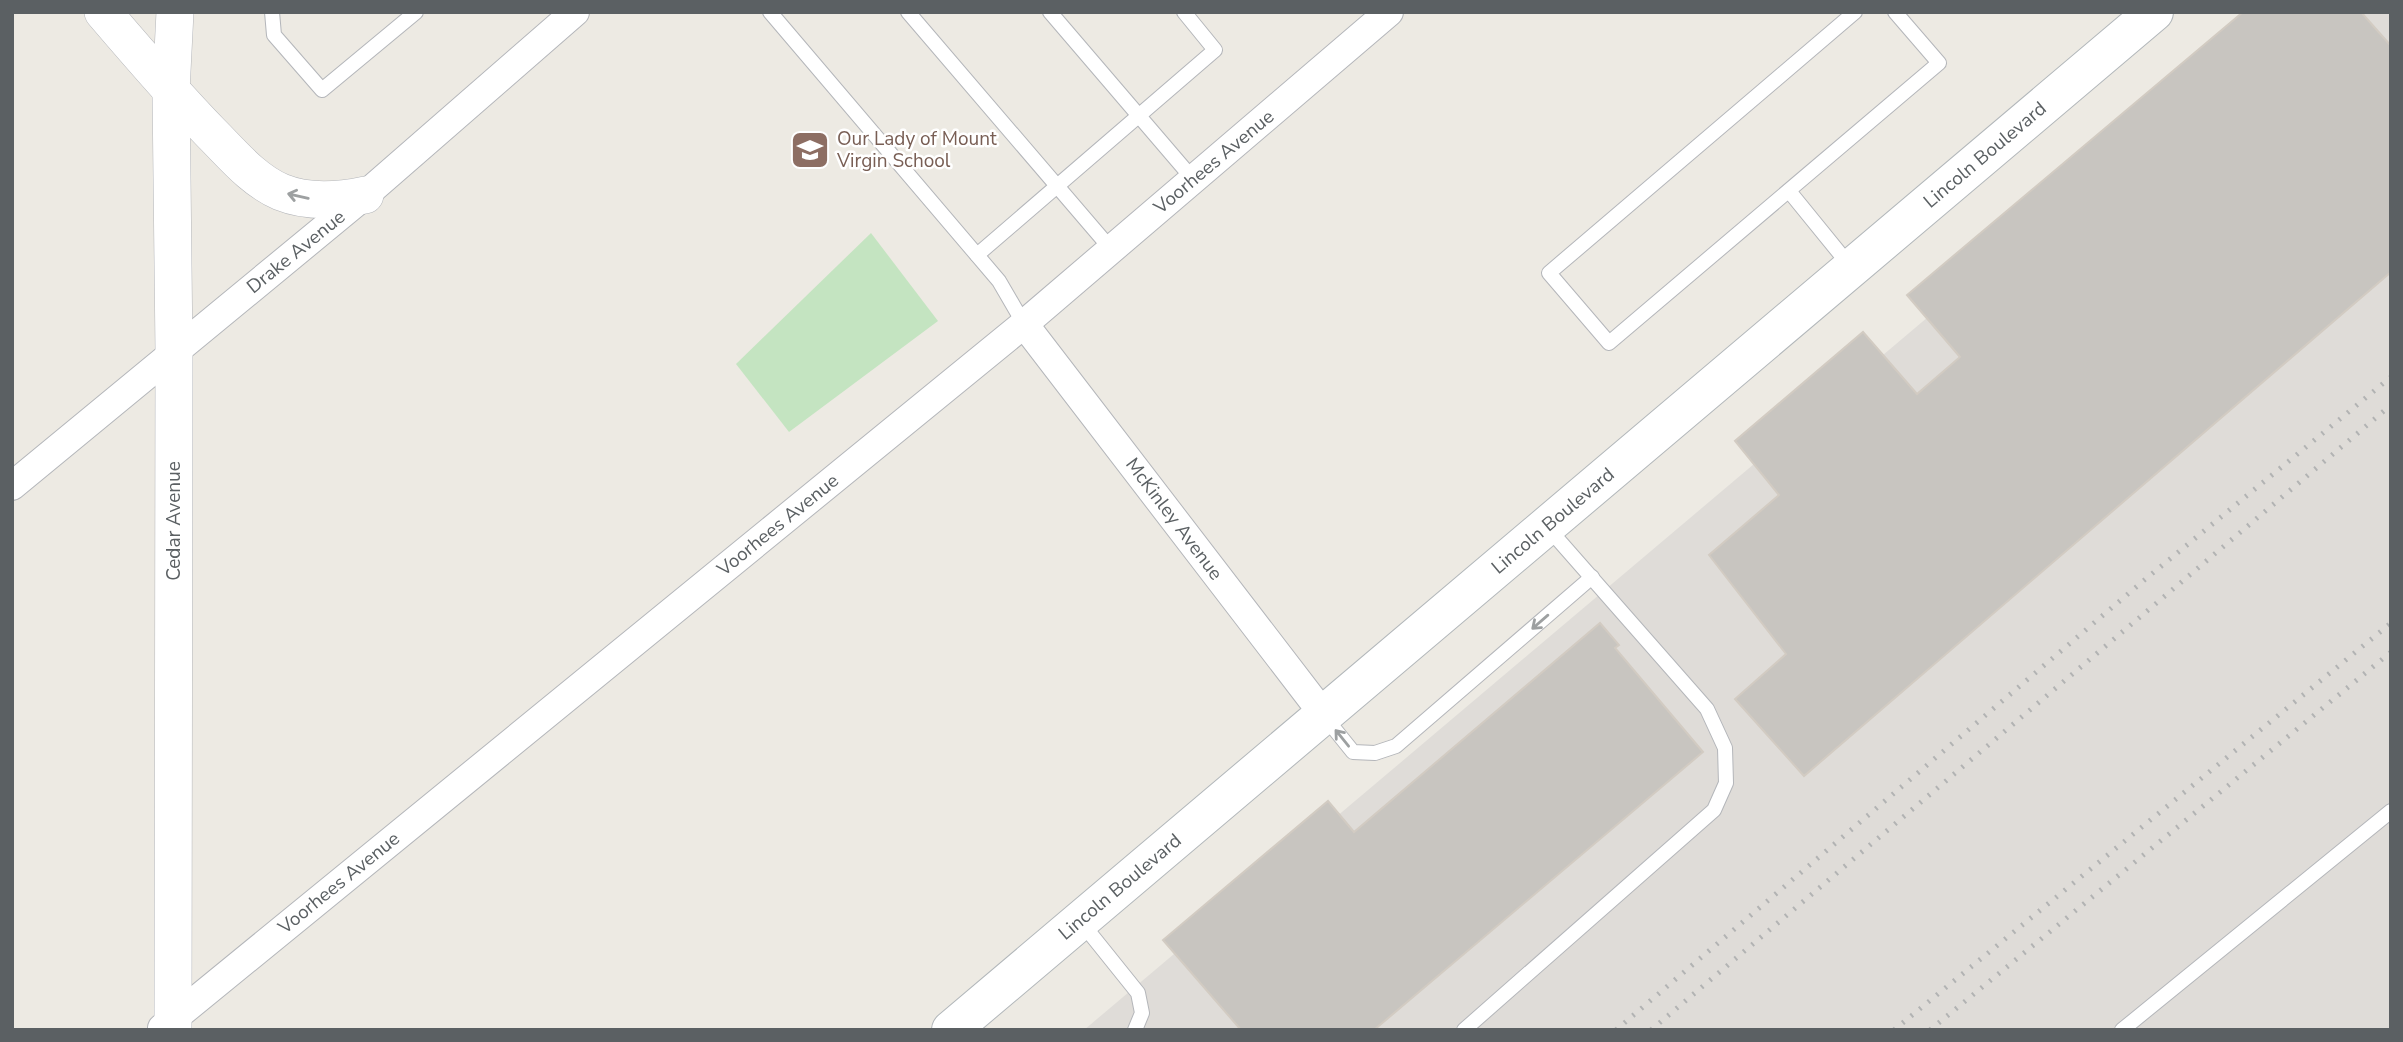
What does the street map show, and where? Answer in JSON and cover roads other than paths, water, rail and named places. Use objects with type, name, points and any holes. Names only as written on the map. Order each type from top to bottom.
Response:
[{"type":"main road","name":"Lincoln Boulevard","points":[[951,1030],[2154,12]]},
{"type":"street","points":[[103,12],[171,91],[239,162],[264,184],[303,198],[338,201],[365,195]]},
{"type":"street","name":"Cedar Avenue","points":[[169,1026],[174,351],[171,91],[175,12]]},
{"type":"street","name":"Voorhees Avenue","points":[[169,1026],[1024,324],[1389,12]]},
{"type":"street","name":"Drake Avenue","points":[[12,486],[365,195],[563,16]]},
{"type":"street","name":"McKinley Avenue","points":[[1024,324],[1324,715]]},
{"type":"lane","points":[[272,12],[274,34],[323,90],[416,12]]},
{"type":"lane","points":[[770,12],[999,281],[1024,324]]},
{"type":"lane","points":[[908,12],[1111,249]]},
{"type":"lane","points":[[1050,12],[1193,179]]},
{"type":"lane","points":[[977,255],[1216,50],[1184,12]]},
{"type":"lane","points":[[1855,12],[1549,272],[1609,343],[1939,63],[1895,12]]},
{"type":"lane","points":[[1788,191],[1852,268]]},
{"type":"lane","points":[[1464,1030],[1714,810],[1726,783],[1725,748],[1707,709],[1547,526]]},
{"type":"lane","points":[[1324,715],[1353,752],[1375,753],[1396,746],[1592,577]]},
{"type":"lane","points":[[2122,1030],[2391,811]]},
{"type":"lane","points":[[1080,921],[1138,993],[1142,1013],[1135,1030]]},
{"type":"railway","points":[[1616,1030],[2142,582],[2391,377]]},
{"type":"railway","points":[[1651,1030],[2391,405]]},
{"type":"railway","points":[[1894,1030],[2391,623]]},
{"type":"railway","points":[[1930,1030],[2391,652]]},
{"type":"place","name":"Our Lady of Mount Virgin School","points":[[810,150]]}]
